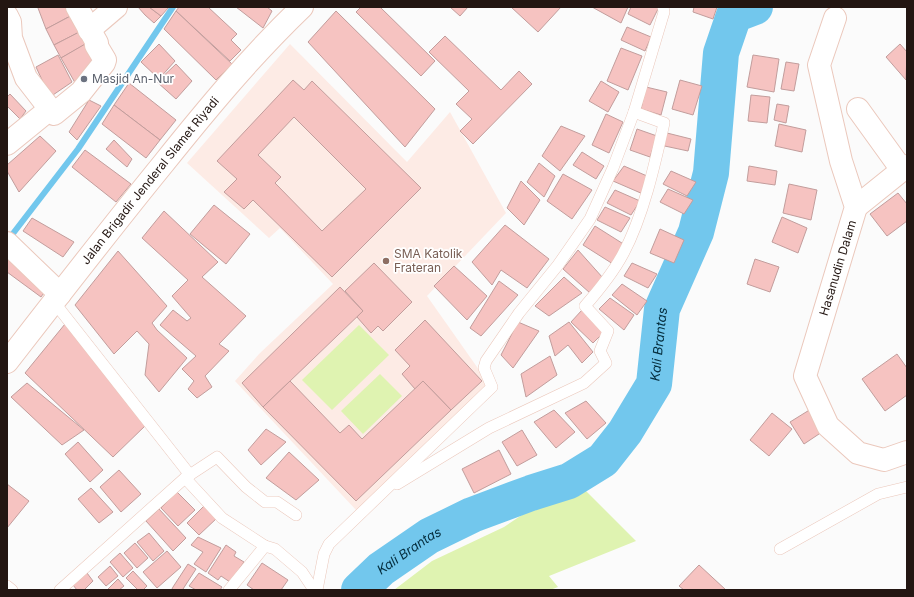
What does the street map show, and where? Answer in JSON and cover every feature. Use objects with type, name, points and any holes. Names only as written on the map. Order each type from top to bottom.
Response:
[{"type":"street","points":[[7,16],[10,22],[12,38],[26,78],[54,114],[81,92],[105,60],[77,7]]},
{"type":"street","points":[[89,30],[116,7]]},
{"type":"street","name":"Jalan Brigadir Jenderal Slamet Riyadi","points":[[7,362],[90,254],[220,93],[272,36],[302,7]]},
{"type":"street","name":"Hasanudin Dalam","points":[[837,13],[819,65],[841,161],[856,207],[805,376],[828,426],[858,453],[884,460],[907,452]]},
{"type":"street","points":[[7,144],[50,109]]},
{"type":"street","points":[[856,207],[904,168],[858,110]]},
{"type":"street","points":[[8,245],[57,298]]},
{"type":"lane","points":[[317,590],[324,554],[329,544],[492,387],[484,368],[486,361],[519,313],[558,265],[590,219],[613,168],[634,112],[664,12],[663,7]]},
{"type":"lane","points":[[378,496],[489,428],[584,383],[606,363],[600,351],[608,331],[585,306],[605,283],[624,254],[639,216],[664,123],[634,112]]},
{"type":"lane","points":[[57,298],[188,476],[222,518],[265,546],[275,549],[302,572],[314,590]]},
{"type":"lane","points":[[60,590],[188,476],[217,456],[246,487],[265,502],[277,502],[296,515]]},
{"type":"lane","points":[[780,549],[878,494],[907,487]]},
{"type":"lane","points":[[229,590],[265,546]]},
{"type":"lane","points":[[7,586],[12,590]]},
{"type":"shaded area","name":"SMA Katolik Frateran","points":[[290,44],[407,162],[450,112],[506,213],[427,296],[489,384],[357,511],[235,381],[259,354],[333,284],[280,228],[269,238],[187,163]]},
{"type":"green space","points":[[359,325],[389,355],[332,410],[302,380]]},
{"type":"green space","points":[[380,374],[402,396],[363,434],[341,411]]},
{"type":"green space","points":[[583,488],[636,541],[549,576],[558,587],[550,590],[394,590],[432,561],[504,527],[537,505]]},
{"type":"building","points":[[75,7],[78,12],[46,29],[38,8]]},
{"type":"building","points":[[138,7],[149,7],[161,16],[154,23]]},
{"type":"building","points":[[149,7],[169,7],[161,16]]},
{"type":"building","points":[[179,7],[208,7],[237,34],[231,40],[241,50],[230,61],[176,11]]},
{"type":"building","points":[[236,7],[267,7],[272,11],[263,28]]},
{"type":"building","points":[[361,7],[380,7],[435,61],[421,76],[356,12]]},
{"type":"building","points":[[450,7],[468,7],[460,16]]},
{"type":"building","points":[[511,7],[561,7],[538,32]]},
{"type":"building","points":[[592,7],[628,7],[621,23]]},
{"type":"building","points":[[631,7],[659,7],[650,25],[628,14]]},
{"type":"building","points":[[694,7],[717,7],[713,19],[693,12]]},
{"type":"building","points":[[176,11],[232,64],[216,80],[164,29]]},
{"type":"building","points":[[336,11],[435,109],[405,147],[308,42]]},
{"type":"building","points":[[78,12],[87,28],[54,45],[46,29]]},
{"type":"building","points":[[627,27],[651,37],[645,51],[621,40]]},
{"type":"building","points":[[87,28],[93,40],[61,58],[54,45]]},
{"type":"building","points":[[445,36],[501,90],[519,71],[532,84],[473,144],[460,131],[472,119],[456,104],[469,91],[429,52]]},
{"type":"building","name":"Masjid An-Nur","points":[[92,40],[105,65],[82,95],[61,58]]},
{"type":"building","points":[[159,44],[175,61],[159,79],[141,62]]},
{"type":"building","points":[[900,44],[907,52],[906,80],[886,57]]},
{"type":"building","points":[[621,48],[642,56],[628,90],[607,81]]},
{"type":"building","points":[[58,55],[72,82],[50,97],[36,67]]},
{"type":"building","points":[[753,55],[779,59],[774,92],[747,87]]},
{"type":"building","points":[[786,62],[799,64],[794,91],[781,89]]},
{"type":"building","points":[[176,64],[192,81],[176,99],[157,82]]},
{"type":"building","points":[[293,80],[304,90],[312,81],[421,188],[332,277],[253,200],[244,209],[224,192],[237,179],[217,161]],"holes":[[[294,117],[366,189],[322,231],[275,183],[281,177],[258,155]]]},
{"type":"building","points":[[680,80],[702,86],[693,115],[672,109]]},
{"type":"building","points":[[601,81],[619,92],[608,112],[589,101]]},
{"type":"building","points":[[129,83],[176,120],[160,140],[114,105]]},
{"type":"building","points":[[646,87],[667,92],[661,115],[641,109]]},
{"type":"building","points":[[10,94],[26,111],[20,119],[7,106],[7,97]]},
{"type":"building","points":[[751,95],[770,97],[767,123],[748,121]]},
{"type":"building","points":[[89,100],[101,106],[77,140],[69,132]]},
{"type":"building","points":[[777,104],[789,106],[786,123],[774,120]]},
{"type":"building","points":[[114,105],[160,140],[146,158],[102,124]]},
{"type":"building","points":[[606,114],[623,122],[609,153],[592,145]]},
{"type":"building","points":[[779,124],[806,130],[802,152],[775,146]]},
{"type":"building","points":[[561,126],[585,136],[560,171],[542,156]]},
{"type":"building","points":[[637,129],[657,136],[650,157],[630,150]]},
{"type":"building","points":[[663,132],[691,139],[688,151],[660,145]]},
{"type":"building","points":[[40,136],[56,151],[19,192],[7,171],[7,165]]},
{"type":"building","points":[[114,140],[132,159],[127,167],[106,149]]},
{"type":"building","points":[[85,150],[131,184],[116,202],[72,167]]},
{"type":"building","points":[[582,152],[604,166],[596,179],[573,165]]},
{"type":"building","points":[[539,163],[555,176],[544,197],[527,182]]},
{"type":"building","points":[[624,166],[647,176],[643,194],[613,181]]},
{"type":"building","points":[[749,166],[777,171],[775,185],[747,181]]},
{"type":"building","points":[[671,171],[696,182],[687,196],[663,184]]},
{"type":"building","points":[[563,174],[592,190],[572,219],[547,201]]},
{"type":"building","points":[[521,181],[540,200],[524,225],[507,208]]},
{"type":"building","points":[[789,184],[817,190],[811,220],[783,213]]},
{"type":"building","points":[[668,189],[693,200],[684,214],[660,202]]},
{"type":"building","points":[[615,190],[640,201],[631,215],[607,203]]},
{"type":"building","points":[[898,193],[907,204],[907,221],[887,236],[870,214]]},
{"type":"building","points":[[214,205],[250,234],[226,264],[190,234]]},
{"type":"building","points":[[605,207],[630,218],[621,232],[597,220]]},
{"type":"building","points":[[164,211],[218,262],[202,277],[246,316],[219,344],[229,351],[205,376],[212,387],[197,398],[188,389],[194,381],[182,369],[196,356],[160,325],[173,310],[187,321],[191,318],[172,296],[188,280],[142,238]]},
{"type":"building","points":[[782,217],[807,228],[798,253],[772,242]]},
{"type":"building","points":[[32,218],[74,242],[63,257],[23,231]]},
{"type":"building","points":[[505,225],[549,259],[527,288],[501,270],[492,285],[472,262]]},
{"type":"building","points":[[595,226],[625,245],[613,264],[583,245]]},
{"type":"building","points":[[660,229],[684,240],[674,263],[650,253]]},
{"type":"building","points":[[578,250],[603,278],[590,293],[563,269]]},
{"type":"building","points":[[118,251],[167,306],[152,323],[157,330],[187,358],[159,392],[145,375],[149,344],[137,331],[114,354],[75,305]]},
{"type":"building","points":[[7,255],[48,287],[41,297],[7,272]]},
{"type":"building","points":[[755,259],[779,267],[770,292],[747,284]]},
{"type":"building","points":[[374,263],[412,302],[383,331],[378,326],[371,333],[357,317],[363,311],[345,291]]},
{"type":"building","points":[[632,263],[657,274],[648,288],[624,276]]},
{"type":"building","points":[[454,266],[487,296],[467,320],[434,286]]},
{"type":"building","points":[[564,277],[582,293],[549,316],[535,306]]},
{"type":"building","points":[[499,281],[518,295],[481,336],[470,328]]},
{"type":"building","points":[[622,284],[647,301],[637,315],[612,295]]},
{"type":"building","points":[[340,287],[363,311],[263,407],[242,383]]},
{"type":"building","points":[[610,298],[634,315],[624,330],[599,309]]},
{"type":"building","points":[[582,310],[604,332],[593,343],[571,322]]},
{"type":"building","points":[[425,320],[482,381],[451,410],[423,381],[415,389],[402,374],[410,366],[395,350]]},
{"type":"building","points":[[518,322],[539,331],[513,368],[501,355]]},
{"type":"building","points":[[569,322],[593,352],[582,363],[568,345],[555,356],[549,336]]},
{"type":"building","points":[[65,324],[147,424],[113,457],[25,373]]},
{"type":"building","points":[[897,354],[907,368],[907,395],[885,411],[862,379]]},
{"type":"building","points":[[550,356],[557,375],[526,397],[521,374]]},
{"type":"building","points":[[290,381],[340,433],[349,425],[362,439],[423,381],[451,410],[356,501],[263,407]]},
{"type":"building","points":[[27,383],[84,430],[62,445],[11,397]]},
{"type":"building","points":[[586,401],[606,423],[587,439],[565,413]]},
{"type":"building","points":[[811,409],[825,430],[804,444],[790,422]]},
{"type":"building","points":[[554,410],[575,432],[556,448],[534,422]]},
{"type":"building","points":[[772,413],[792,429],[769,456],[750,440]]},
{"type":"building","points":[[266,429],[286,442],[261,465],[248,450]]},
{"type":"building","points":[[522,430],[537,455],[517,466],[502,442]]},
{"type":"building","points":[[78,442],[103,470],[90,482],[65,454]]},
{"type":"building","points":[[499,450],[511,474],[474,493],[462,469]]},
{"type":"building","points":[[289,452],[319,480],[296,500],[266,478]]},
{"type":"building","points":[[119,470],[141,494],[121,512],[100,487]]},
{"type":"building","points":[[7,484],[29,501],[7,528]]},
{"type":"building","points":[[91,488],[113,512],[99,523],[78,499]]},
{"type":"building","points":[[177,492],[195,510],[178,526],[161,508]]},
{"type":"building","points":[[205,505],[217,518],[199,535],[187,523]]},
{"type":"building","points":[[159,509],[186,538],[173,551],[146,521]]},
{"type":"building","points":[[149,533],[164,551],[153,561],[137,542]]},
{"type":"building","points":[[198,537],[221,548],[206,572],[194,564],[203,552],[191,545]]},
{"type":"building","points":[[135,543],[148,558],[137,568],[124,553]]},
{"type":"building","points":[[226,545],[236,552],[234,556],[244,562],[230,582],[221,576],[218,580],[208,573]]},
{"type":"building","points":[[167,551],[181,567],[157,588],[143,572]]},
{"type":"building","points":[[120,553],[133,568],[123,577],[110,562]]},
{"type":"building","points":[[262,563],[288,580],[281,590],[254,590],[247,585]]},
{"type":"building","points":[[188,564],[196,569],[183,589],[185,590],[172,589],[173,587]]},
{"type":"building","points":[[699,565],[726,590],[684,590],[679,586]]},
{"type":"building","points":[[110,566],[118,576],[106,586],[98,577]]},
{"type":"building","points":[[133,571],[147,586],[143,590],[138,590],[126,578]]},
{"type":"building","points":[[87,573],[93,581],[84,590],[77,590],[73,585]]},
{"type":"building","points":[[199,573],[222,587],[220,590],[196,590],[189,586]]},
{"type":"building","points":[[118,579],[124,586],[119,590],[107,590]]},
{"type":"waterway","points":[[8,240],[78,149],[173,7]]},
{"type":"waterway","name":"Kali Brantas","points":[[359,590],[381,569],[429,536],[472,515],[531,493],[569,481],[603,460],[625,432],[654,384],[662,309],[696,232],[711,173],[721,53],[734,15],[755,7]]},
{"type":"place","name":"Masjid An-Nur","points":[[84,79]]},
{"type":"place","name":"SMA Katolik Frateran","points":[[386,261]]}]
